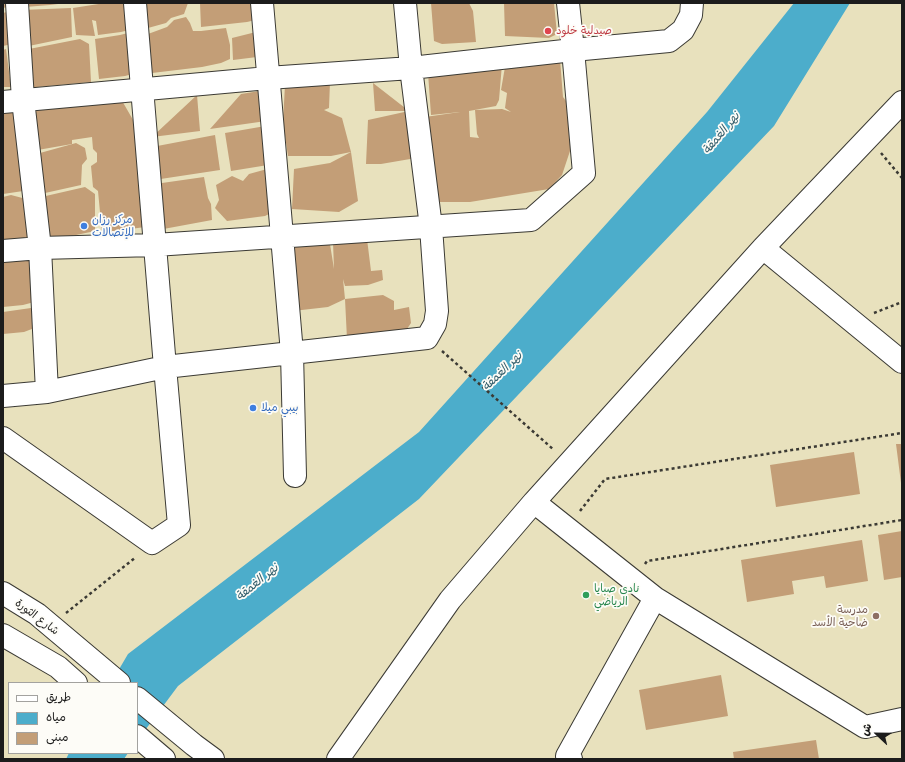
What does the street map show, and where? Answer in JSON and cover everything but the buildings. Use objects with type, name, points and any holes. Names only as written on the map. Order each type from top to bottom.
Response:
[{"type":"street","points":[[17,3],[13,101],[40,248],[47,392]]},
{"type":"street","points":[[3,438],[152,543],[179,525],[135,3]]},
{"type":"street","points":[[262,3],[292,353],[295,476]]},
{"type":"street","points":[[3,396],[47,392],[165,367],[427,338],[435,324],[438,311],[431,227],[411,68],[405,3]]},
{"type":"street","points":[[3,251],[40,248],[155,245],[531,220],[584,173],[568,3]]},
{"type":"street","points":[[13,101],[268,78],[411,68],[669,41],[683,30],[691,15],[692,3]]},
{"type":"street","points":[[338,759],[450,600],[534,502],[763,248],[902,102]]},
{"type":"street","points":[[763,248],[902,362]]},
{"type":"street","points":[[534,502],[655,598],[865,727],[902,719]]},
{"type":"street","name":"شارع الثورة","points":[[3,593],[37,614],[118,682]]},
{"type":"street","points":[[571,759],[566,756],[655,598]]},
{"type":"street","points":[[3,635],[58,667],[75,682]]},
{"type":"street","points":[[138,699],[213,759]]},
{"type":"street","points":[[138,737],[164,759]]},
{"type":"path","points":[[868,138],[902,178]]},
{"type":"path","points":[[853,322],[902,302]]},
{"type":"path","points":[[427,338],[569,464]]},
{"type":"path","points":[[567,528],[605,479],[902,433]]},
{"type":"path","points":[[634,581],[647,561],[902,520]]},
{"type":"path","points":[[50,625],[152,543]]},
{"type":"water","name":"نهر الغمقة","points":[[794,3],[850,3],[774,126],[419,499],[178,686],[138,740],[138,682],[112,682],[128,654],[419,432],[707,112]]},
{"type":"water","points":[[68,754],[127,754],[124,759],[66,759]]},
{"type":"place","name":"صيدلية خلود","points":[[548,31]]},
{"type":"place","name":"مركز رزان للإتصالات","points":[[84,226]]},
{"type":"place","name":"بيبي ميلا","points":[[253,408]]},
{"type":"place","name":"نادي صبايا الرياضي","points":[[586,595]]},
{"type":"place","name":"مدرسة ضاحية الأسد","points":[[876,616]]}]
